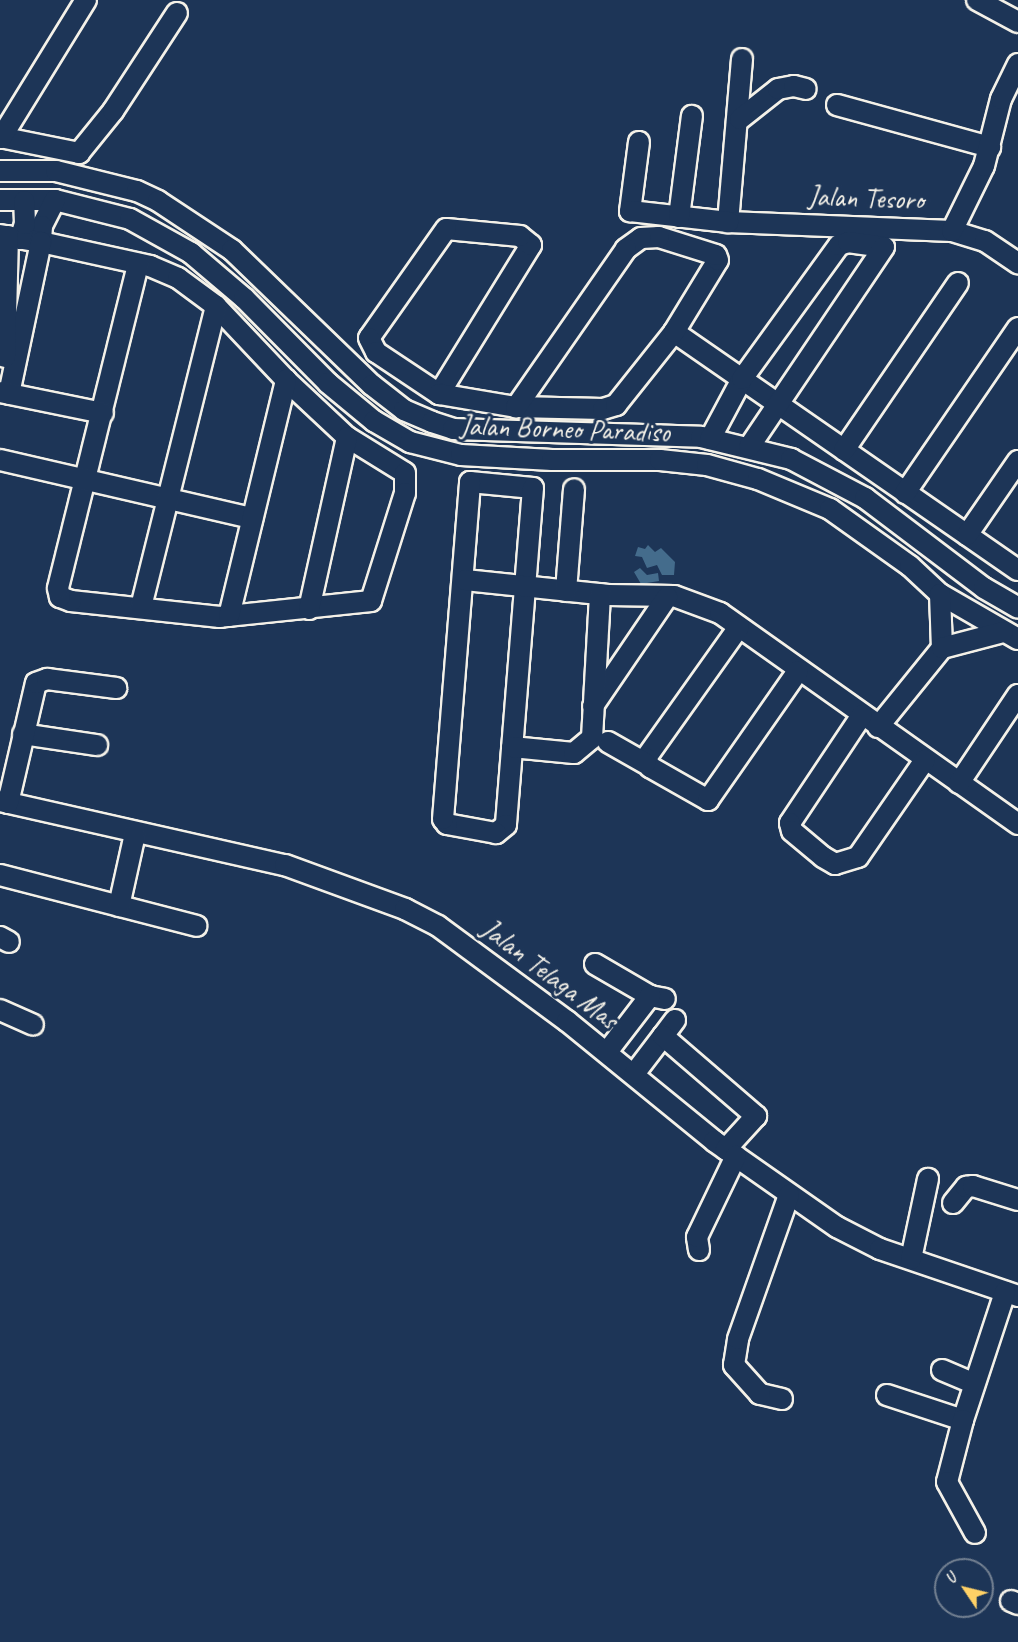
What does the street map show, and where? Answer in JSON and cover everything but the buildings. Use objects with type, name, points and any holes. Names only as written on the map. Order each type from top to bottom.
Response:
[{"type":"street","points":[[86,0],[1,137],[79,153],[100,129],[177,13]]},
{"type":"street","points":[[977,0],[1018,22]]},
{"type":"street","points":[[728,222],[740,119],[742,59]]},
{"type":"street","points":[[952,231],[990,147],[1001,99],[1018,64]]},
{"type":"street","points":[[740,119],[778,89],[794,86],[806,89]]},
{"type":"street","points":[[837,105],[990,147]]},
{"type":"street","points":[[679,217],[692,116]]},
{"type":"street","name":"Jalan Tesoro","points":[[639,142],[630,212],[728,222],[952,231],[985,241],[1018,263]]},
{"type":"street","points":[[0,171],[56,171],[137,191],[189,219],[232,250],[372,385],[404,410],[453,429],[710,439],[749,447],[812,469],[865,498],[984,588],[1018,608]]},
{"type":"street","name":"Jalan Borneo Paradiso","points":[[0,200],[55,200],[130,219],[191,253],[244,298],[328,383],[374,421],[410,442],[461,455],[543,460],[660,460],[707,465],[758,478],[830,509],[910,566],[940,594],[1010,635]]},
{"type":"street","points":[[3,393],[41,242],[42,226],[55,200]]},
{"type":"street","points":[[9,237],[25,224],[24,201]]},
{"type":"street","points":[[439,394],[531,245],[528,240],[454,228],[440,233],[369,338],[376,352],[439,394],[516,407],[603,410],[616,405],[674,332],[718,260],[716,255],[659,237],[641,238],[626,249],[516,407]]},
{"type":"street","points":[[9,237],[138,264],[178,278],[216,306],[286,380],[347,436],[405,473],[405,493],[371,601],[229,616],[70,601],[60,597],[58,588],[138,264]]},
{"type":"street","points":[[3,393],[8,321],[9,237]]},
{"type":"street","points":[[710,439],[742,380],[839,245],[848,242],[884,247],[749,447]]},
{"type":"street","points":[[244,298],[261,277]]},
{"type":"street","points":[[844,450],[958,283]]},
{"type":"street","points":[[141,607],[216,306]]},
{"type":"street","points":[[905,493],[1018,328]]},
{"type":"street","points":[[674,332],[1018,570]]},
{"type":"street","points":[[229,616],[286,380]]},
{"type":"street","points":[[3,393],[103,413]]},
{"type":"street","points":[[309,609],[347,436]]},
{"type":"street","points":[[967,535],[1018,461]]},
{"type":"street","points":[[1,463],[87,477],[252,518]]},
{"type":"street","points":[[802,497],[812,469]]},
{"type":"street","points":[[470,482],[533,488],[527,586],[504,829],[496,832],[444,822],[465,580],[470,482]]},
{"type":"street","points":[[566,591],[574,489]]},
{"type":"street","points":[[465,580],[600,594],[667,597],[689,600],[720,613],[798,671],[1018,824]]},
{"type":"street","points":[[512,747],[574,753],[582,750],[592,738],[600,594]]},
{"type":"street","points":[[940,594],[942,648]]},
{"type":"street","points":[[593,706],[667,597]]},
{"type":"street","points":[[645,763],[739,627]]},
{"type":"street","points":[[878,727],[942,648],[1010,635]]},
{"type":"street","points":[[608,742],[708,800],[798,671]]},
{"type":"street","points":[[4,802],[34,685],[41,680],[116,688]]},
{"type":"street","points":[[958,783],[1018,695]]},
{"type":"street","points":[[862,715],[790,824],[792,831],[823,857],[835,864],[858,857],[925,760]]},
{"type":"street","points":[[23,734],[97,746]]},
{"type":"street","name":"Jalan Telaga Mas","points":[[4,802],[135,834],[285,865],[405,909],[438,926],[607,1052],[731,1152],[837,1227],[910,1259],[1012,1294]]},
{"type":"street","points":[[119,906],[135,834]]},
{"type":"street","points":[[0,874],[197,926]]},
{"type":"street","points":[[595,964],[657,997],[607,1052]]},
{"type":"street","points":[[0,1010],[33,1025]]},
{"type":"street","points":[[634,1074],[675,1020]]},
{"type":"street","points":[[663,1036],[759,1119],[731,1152],[697,1236],[699,1250]]},
{"type":"street","points":[[910,1259],[928,1179]]},
{"type":"street","points":[[953,1203],[966,1187],[973,1186],[1018,1200]]},
{"type":"street","points":[[782,1399],[760,1394],[734,1365],[738,1339],[789,1195]]},
{"type":"street","points":[[975,1533],[948,1489],[972,1383],[1012,1294]]},
{"type":"street","points":[[942,1370],[972,1383]]},
{"type":"street","points":[[887,1395],[963,1420]]},
{"type":"water","points":[[648,545],[655,552],[661,548],[675,562],[674,575],[662,575],[657,565],[647,568],[642,557],[635,556],[638,547],[645,549]]},
{"type":"water","points":[[640,568],[647,575],[658,573],[659,581],[641,584],[634,572]]}]
